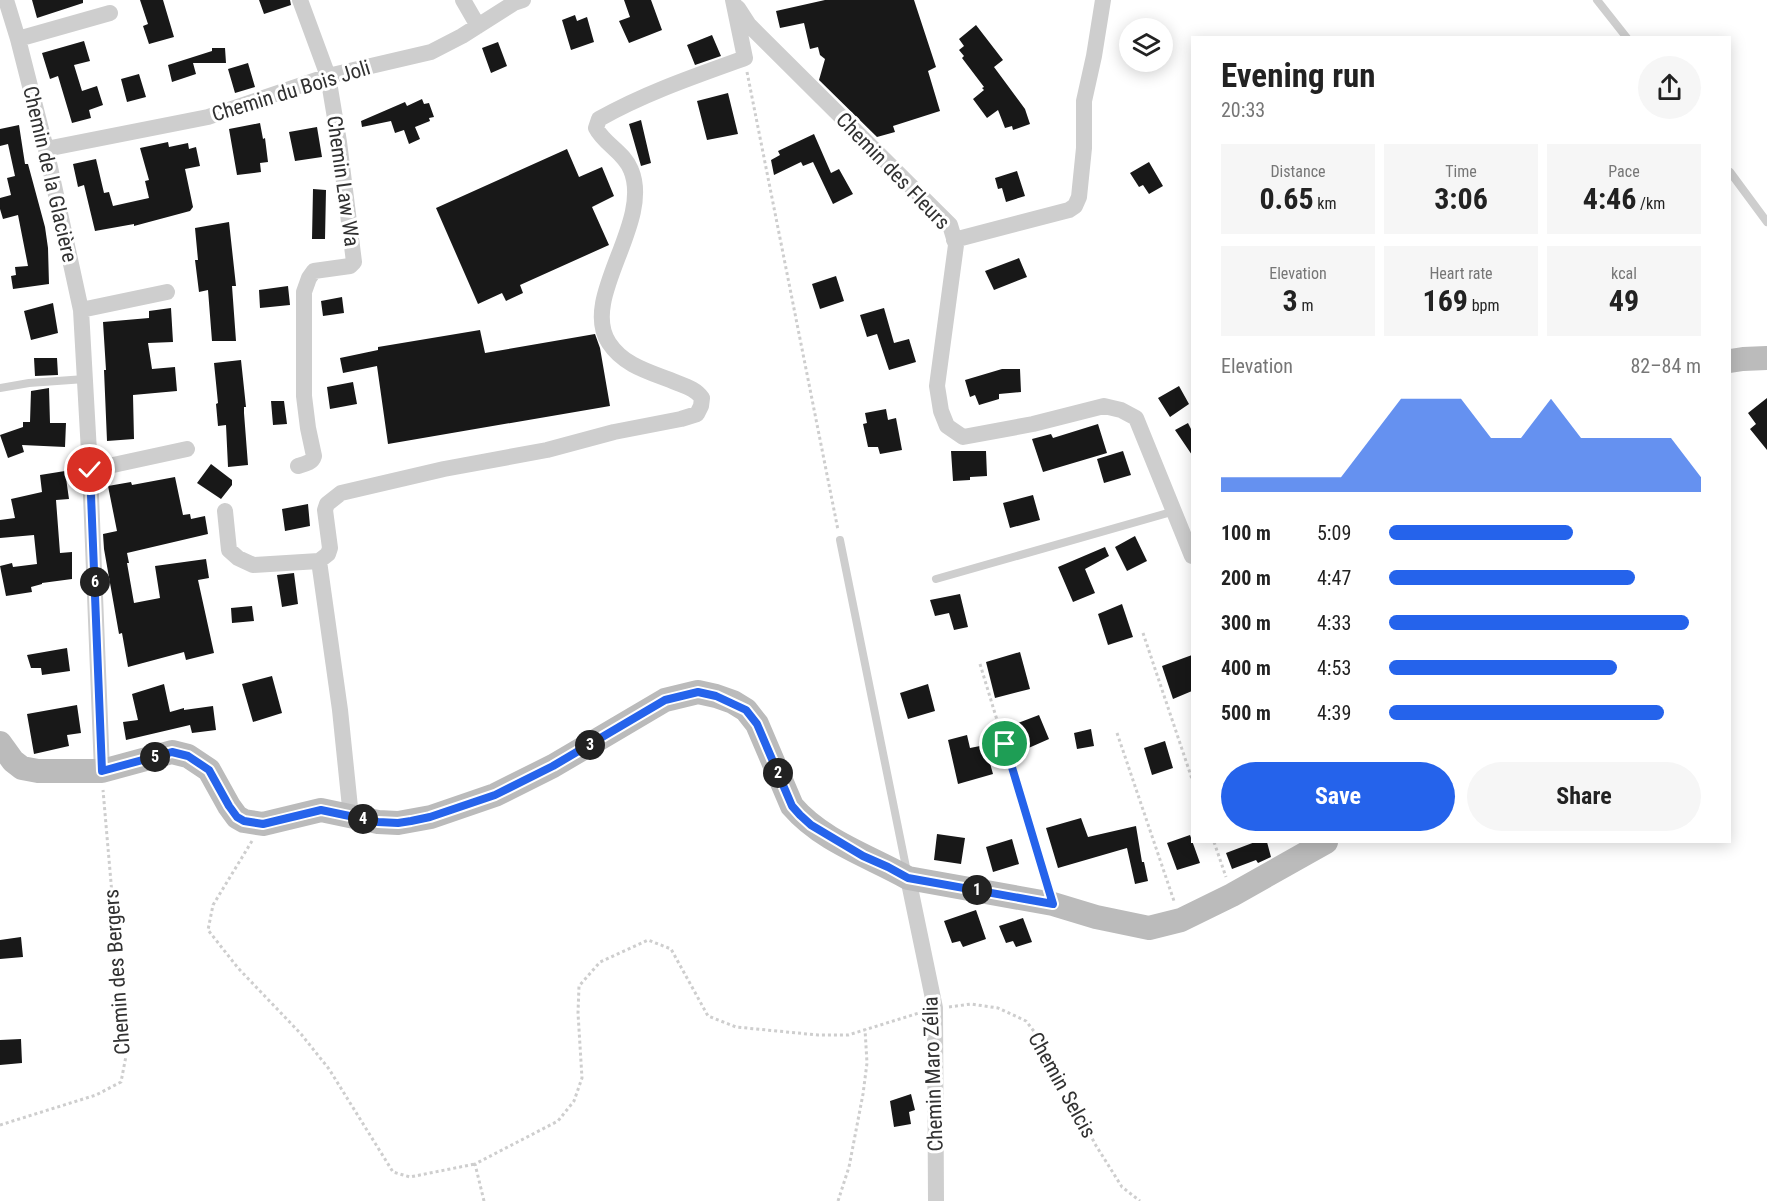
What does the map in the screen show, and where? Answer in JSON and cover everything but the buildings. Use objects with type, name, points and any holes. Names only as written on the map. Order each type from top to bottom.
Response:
[{"type":"street","name":"Chemin de la Glacière","points":[[6,0],[46,149],[81,310],[102,771]]},
{"type":"street","name":"Chemin Law Wa","points":[[298,466],[308,464],[314,456],[304,396],[304,292],[314,271],[350,266],[354,262],[328,76],[300,0]]},
{"type":"street","points":[[463,0],[478,26]]},
{"type":"street","name":"Chemin du Bois Joli","points":[[46,149],[207,117],[328,76],[431,52],[514,3],[523,0]]},
{"type":"street","points":[[225,512],[229,550],[238,558],[253,565],[319,561],[328,554],[330,548],[325,510],[327,504],[341,493],[444,469],[547,450],[614,432],[697,414],[702,398],[699,393],[634,366],[618,354],[607,341],[602,324],[602,310],[609,282],[633,215],[634,187],[631,170],[622,155],[598,133],[596,128],[599,119],[629,103],[673,84],[745,58],[733,0]]},
{"type":"street","name":"Chemin des Fleurs","points":[[733,0],[749,25],[950,225],[956,246],[937,386],[946,426],[963,437],[1104,406],[1121,410],[1136,418],[1191,553]]},
{"type":"street","points":[[954,240],[1070,210],[1075,206],[1079,197],[1084,148],[1084,101],[1094,56],[1102,0]]},
{"type":"street","points":[[18,39],[110,13]]},
{"type":"street","points":[[81,310],[167,292]]},
{"type":"street","points":[[1731,361],[1767,358]]},
{"type":"street","points":[[90,470],[187,449]]},
{"type":"street","points":[[319,561],[340,710],[351,817]]},
{"type":"street","points":[[0,743],[13,761],[22,768],[38,771],[102,771],[172,752],[188,756],[209,770],[237,817],[244,821],[263,824],[321,810],[378,822],[398,823],[430,817],[495,795],[553,766],[665,700],[698,692],[716,696],[746,710],[757,724],[792,806],[811,825],[863,856],[908,878],[1053,904],[1096,917],[1149,928],[1181,920],[1232,896],[1314,845]]},
{"type":"street","name":"Chemin Maro Zélia","points":[[908,878],[935,1008],[936,1201]]},
{"type":"lane","points":[[1597,0],[1625,36]]},
{"type":"lane","points":[[1731,173],[1767,222]]},
{"type":"lane","points":[[0,388],[29,383],[85,379]]},
{"type":"lane","points":[[936,579],[1175,512]]},
{"type":"lane","points":[[840,540],[908,878]]},
{"type":"path","points":[[745,58],[840,540]]},
{"type":"path","points":[[1143,633],[1191,776]]},
{"type":"path","points":[[981,664],[1053,904]]},
{"type":"path","points":[[1117,733],[1181,920]]},
{"type":"path","name":"Chemin des Bergers","points":[[0,1125],[96,1095],[121,1082],[126,1056],[102,771]]},
{"type":"path","name":"Chemin Selcis","points":[[263,824],[213,904],[208,930],[238,968],[301,1034],[328,1068],[393,1172],[410,1177],[475,1164],[558,1121],[574,1101],[582,1078],[578,1013],[579,986],[600,962],[648,940],[671,949],[708,1016],[736,1027],[818,1035],[848,1035],[935,1008],[971,1004],[998,1008],[1026,1021],[1047,1048],[1100,1153],[1122,1187],[1140,1201]]},
{"type":"path","points":[[1214,843],[1232,896]]},
{"type":"path","points":[[838,1201],[849,1167],[863,1094],[867,1063],[865,1029]]},
{"type":"path","points":[[475,1164],[484,1201]]},
{"type":"route","points":[[90,470],[102,771],[172,752],[188,756],[209,770],[229,806],[237,817],[244,821],[263,824],[321,810],[378,822],[398,823],[430,817],[495,795],[553,766],[665,700],[698,692],[733,702],[746,710],[757,724],[792,806],[811,825],[863,856],[908,878],[1053,904],[1005,744]]}]
